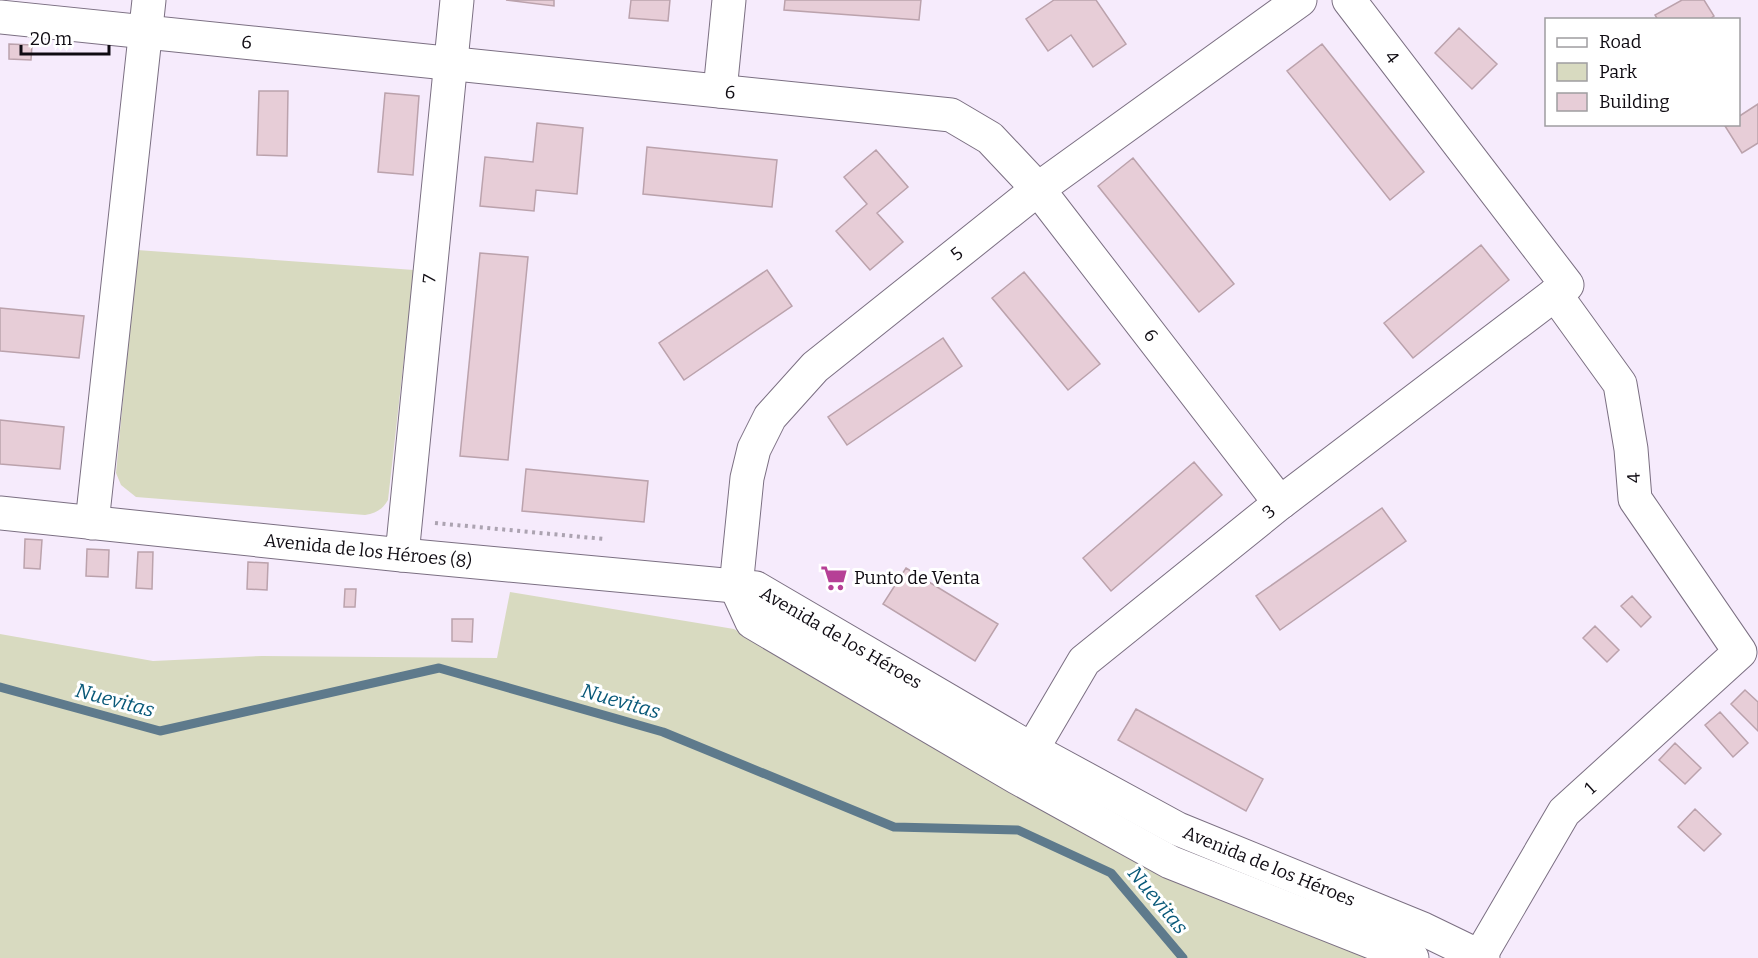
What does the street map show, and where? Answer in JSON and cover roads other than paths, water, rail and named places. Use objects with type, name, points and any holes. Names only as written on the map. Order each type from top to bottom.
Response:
[{"type":"street","points":[[92,523],[149,0]]},
{"type":"street","name":"7","points":[[402,555],[458,0]]},
{"type":"street","points":[[720,91],[729,0]]},
{"type":"street","name":"5","points":[[736,587],[747,478],[754,449],[770,417],[815,367],[1038,189],[1300,0]]},
{"type":"street","name":"4","points":[[1348,0],[1561,290],[1620,384],[1631,449],[1635,499],[1740,652]]},
{"type":"street","name":"6","points":[[0,17],[951,114],[990,138],[1038,189],[1280,503]]},
{"type":"street","name":"3","points":[[1023,763],[1084,661],[1280,503],[1561,290]]},
{"type":"street","name":"Avenida de los Héroes (8)","points":[[0,513],[736,587]]},
{"type":"street","name":"Avenida de los Héroes","points":[[736,587],[756,588],[771,595],[1170,862],[1412,958]]},
{"type":"street","name":"1","points":[[1481,957],[1564,812],[1740,652]]},
{"type":"street","name":"Avenida de los Héroes","points":[[1023,763],[1423,929],[1481,957]]},
{"type":"waterway","name":"Nuevitas","points":[[0,687],[160,731],[439,668],[663,732],[894,827],[1018,830],[1111,873],[1183,958]]},
{"type":"place","name":"Punto de Venta","points":[[834,578]]}]
